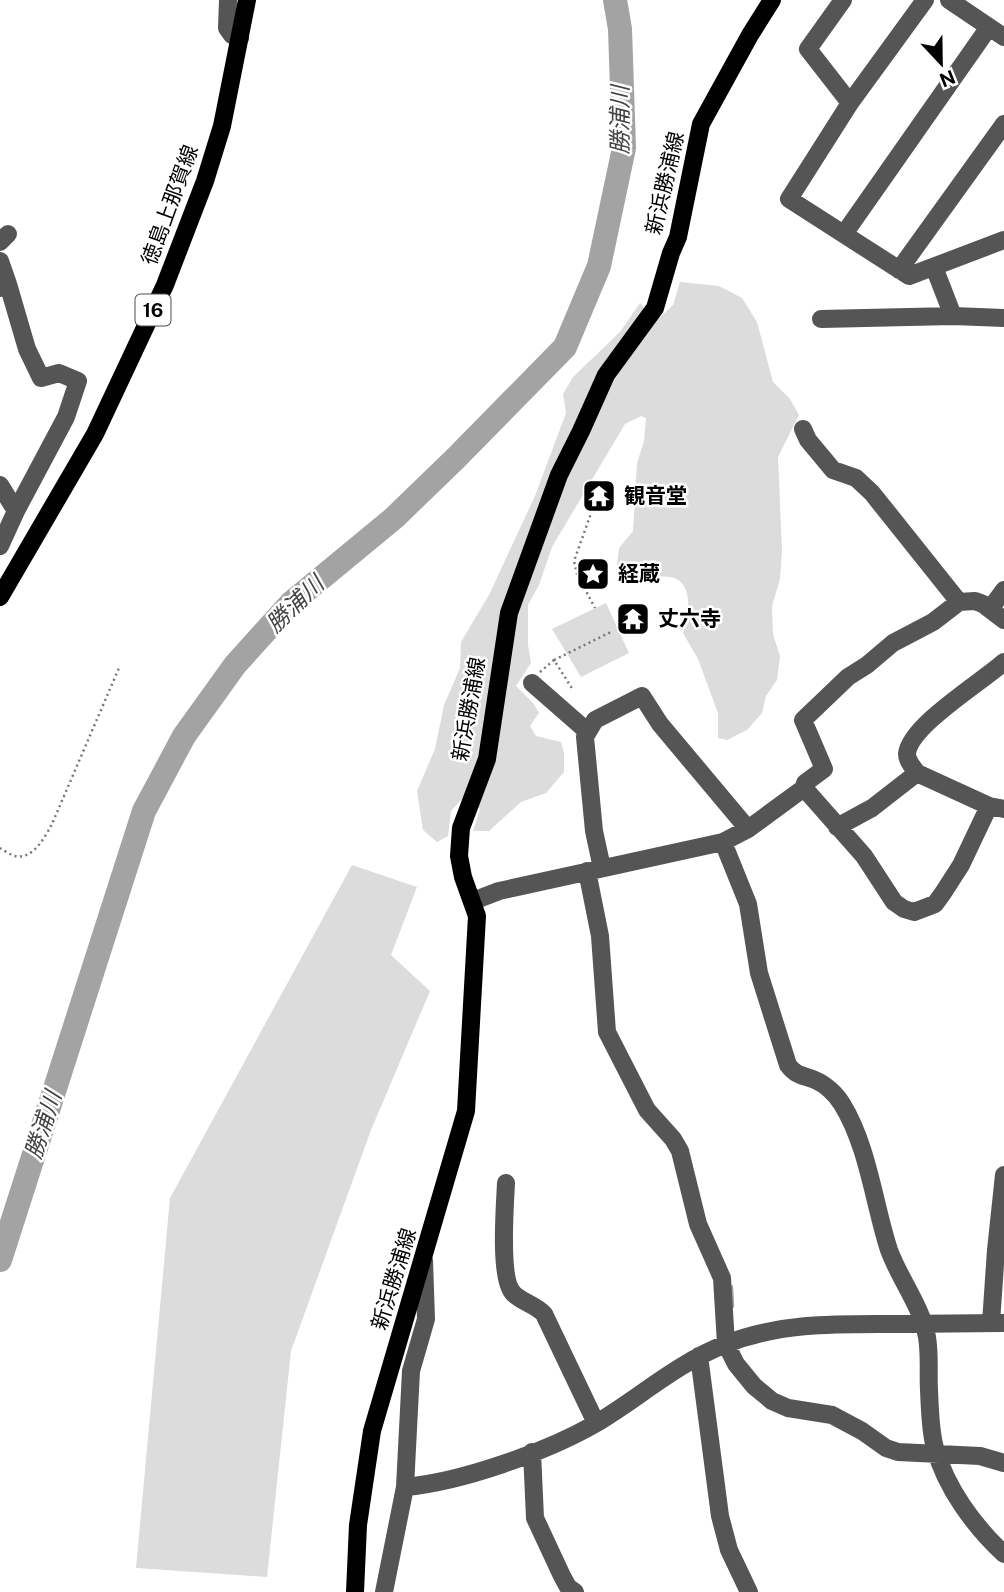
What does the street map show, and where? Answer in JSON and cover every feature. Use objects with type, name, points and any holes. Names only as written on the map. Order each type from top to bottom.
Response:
[{"type":"main road","name":"徳島上那賀線","points":[[0,597],[95,435],[165,285],[205,181],[222,126],[247,0]]},
{"type":"main road","name":"新浜勝浦線","points":[[355,1592],[358,1525],[372,1431],[466,1111],[477,916],[463,877],[459,856],[461,828],[486,759],[506,625],[515,590],[559,475],[606,375],[655,308],[678,237],[701,124],[750,34],[772,0]]},
{"type":"street","points":[[228,0],[227,28],[232,35],[240,38]]},
{"type":"street","points":[[843,0],[808,49],[850,103]]},
{"type":"street","points":[[925,0],[850,103],[789,198],[909,276],[1004,240]]},
{"type":"street","points":[[844,234],[997,32],[949,0]]},
{"type":"street","points":[[899,270],[1004,124]]},
{"type":"street","points":[[0,261],[4,286],[27,349],[41,378],[59,373],[78,381],[66,417],[0,546]]},
{"type":"street","points":[[934,267],[953,316]]},
{"type":"street","points":[[821,319],[953,316],[1004,318]]},
{"type":"street","points":[[803,429],[814,449],[833,470],[856,478],[872,493],[959,602]]},
{"type":"street","points":[[0,485],[16,511]]},
{"type":"street","points":[[473,901],[499,891],[723,842],[748,829],[804,788],[805,783],[824,769],[803,720],[848,677],[893,643],[933,622],[959,602],[975,601],[997,615],[1004,590]]},
{"type":"street","points":[[804,788],[864,856],[894,902],[914,912],[935,904],[996,807],[917,773],[907,758],[907,751],[922,729],[962,692],[1004,662]]},
{"type":"street","points":[[532,682],[591,726]]},
{"type":"street","points":[[748,829],[660,724],[642,696],[591,726],[585,737],[607,1032],[647,1110],[680,1151],[698,1224],[722,1278],[726,1344],[736,1364],[754,1386],[772,1401],[788,1408],[832,1415],[886,1448],[898,1452],[980,1456],[1004,1464]]},
{"type":"street","points":[[837,827],[872,808],[917,773]]},
{"type":"street","points":[[723,842],[748,904],[759,972],[788,1065],[794,1074],[815,1080],[830,1089],[842,1103],[876,1193],[895,1266],[915,1300],[927,1337],[929,1391],[936,1452],[960,1502],[990,1541],[1004,1554]]},
{"type":"street","points":[[405,1487],[429,1485],[532,1452],[596,1423],[699,1356],[751,1336],[805,1325],[998,1323],[996,1250],[1004,1175]]},
{"type":"street","points":[[506,1183],[506,1279],[511,1291],[544,1314],[596,1423]]},
{"type":"street","points":[[384,1592],[405,1487],[411,1371],[426,1319],[424,1259]]},
{"type":"street","points":[[699,1356],[720,1516],[729,1550],[749,1592]]},
{"type":"street","points":[[532,1452],[536,1518],[562,1576],[568,1587],[575,1592]]},
{"type":"path","points":[[594,505],[574,561],[577,574],[595,608]]},
{"type":"path","points":[[532,682],[545,666],[554,660],[613,631]]},
{"type":"path","points":[[554,660],[573,690]]},
{"type":"path","points":[[0,848],[15,856],[26,855],[40,844],[52,824],[119,668]]},
{"type":"shaded area","points":[[680,282],[719,286],[742,298],[757,322],[773,382],[790,399],[799,415],[778,457],[782,551],[780,579],[772,606],[773,634],[780,656],[777,680],[766,696],[762,713],[747,730],[727,740],[718,738],[718,713],[698,659],[683,633],[688,600],[683,585],[670,577],[625,578],[617,566],[619,548],[633,531],[637,463],[644,441],[646,418],[641,416],[625,424],[552,547],[539,585],[528,605],[531,663],[516,686],[539,713],[530,726],[536,736],[561,742],[564,772],[546,793],[521,802],[489,831],[473,831],[480,809],[464,797],[451,811],[448,836],[437,842],[423,830],[417,791],[435,749],[444,705],[460,668],[461,642],[489,595],[535,496],[566,413],[563,394],[573,377],[620,332],[640,303],[656,321],[673,305]]},
{"type":"shaded area","points":[[606,603],[629,653],[581,677],[552,629]]},
{"type":"shaded area","points":[[352,865],[417,887],[391,955],[430,991],[371,1130],[291,1351],[267,1577],[136,1568],[170,1198]]},
{"type":"waterway","name":"勝浦川","points":[[0,1260],[144,811],[184,736],[235,665],[291,603],[394,518],[565,347],[599,266],[624,148],[620,29],[615,0]]},
{"type":"waterway","points":[[731,1287],[732,1306]]},
{"type":"place","name":"観音堂","points":[[599,496]]},
{"type":"place","name":"経蔵","points":[[593,574]]},
{"type":"place","name":"丈六寺","points":[[633,619]]}]
